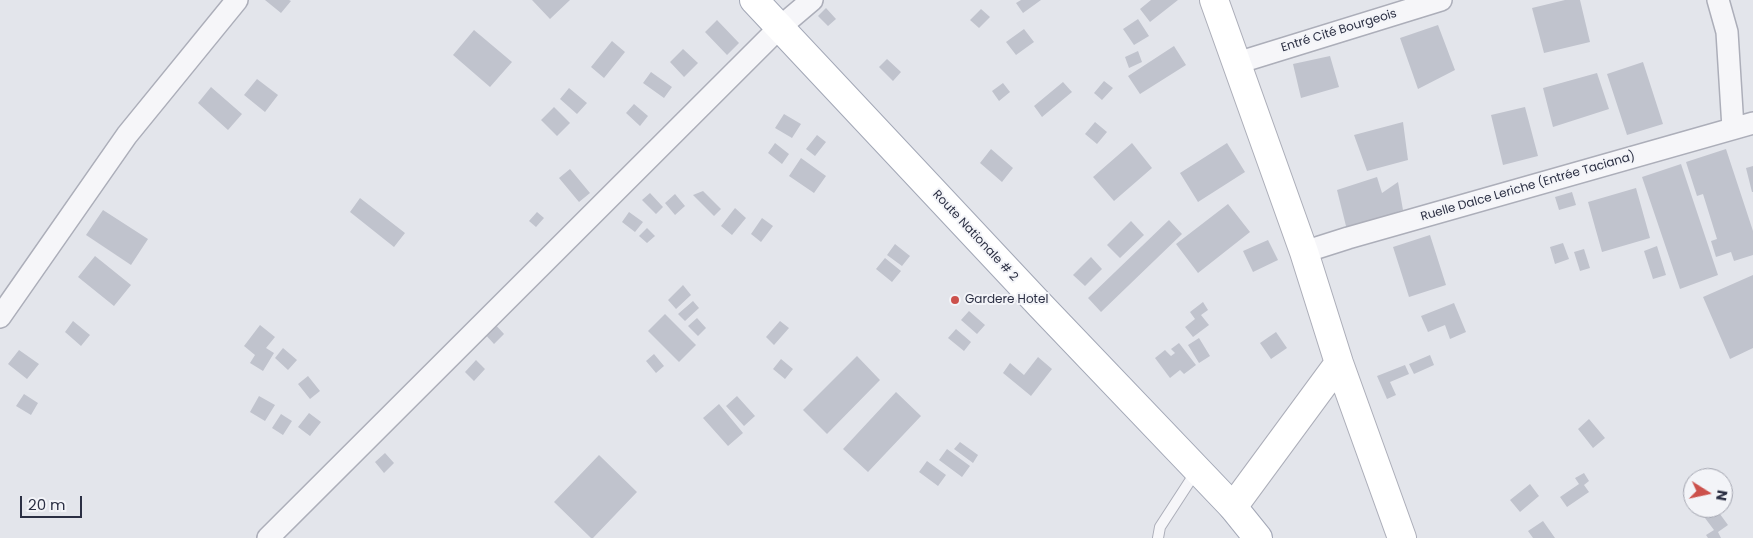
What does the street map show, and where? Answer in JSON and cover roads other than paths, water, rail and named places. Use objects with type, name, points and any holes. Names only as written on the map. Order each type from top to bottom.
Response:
[{"type":"main road","name":"Route Nationale # 2","points":[[754,0],[1233,507],[1258,538]]},
{"type":"main road","points":[[1214,0],[1304,252],[1339,363],[1402,538]]},
{"type":"main road","points":[[1233,507],[1339,363]]},
{"type":"street","points":[[0,317],[127,136],[237,0]]},
{"type":"street","points":[[268,538],[779,28],[812,0]]},
{"type":"street","name":"Entré Cité Bourgeois","points":[[1237,63],[1441,0]]},
{"type":"street","points":[[1718,0],[1727,32],[1743,126]]},
{"type":"street","name":"Ruelle Dalce Leriche (Entrée Taciana)","points":[[1304,252],[1743,126]]},
{"type":"lane","points":[[1158,538],[1160,528],[1197,470]]},
{"type":"place","name":"Gardere Hotel","points":[[955,300]]}]
